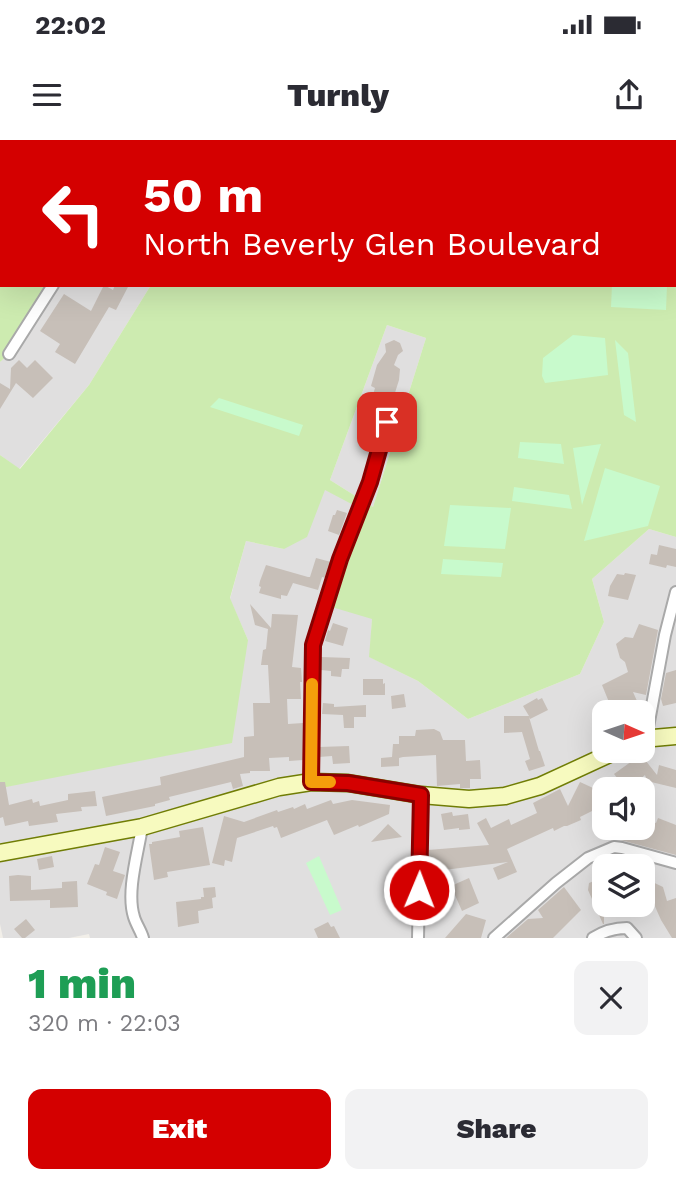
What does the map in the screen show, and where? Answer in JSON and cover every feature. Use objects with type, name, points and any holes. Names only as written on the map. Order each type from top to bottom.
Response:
[{"type":"main road","points":[[655,738],[676,736]]},
{"type":"main road","points":[[0,853],[142,827],[279,787],[311,782],[348,783],[421,795],[469,799],[505,796],[540,786],[592,762]]},
{"type":"street","points":[[9,354],[52,287]]},
{"type":"street","points":[[311,782],[313,645],[340,559],[370,482],[387,422]]},
{"type":"street","points":[[652,700],[676,592]]},
{"type":"street","points":[[418,938],[421,795]]},
{"type":"street","points":[[142,827],[131,902],[143,938]]},
{"type":"street","points":[[494,938],[588,858],[614,847],[676,863]]},
{"type":"street","points":[[593,938],[615,928],[627,928],[636,938]]},
{"type":"shaded area","points":[[52,287],[150,287],[89,385],[19,469],[0,455],[0,362],[9,354]]},
{"type":"shaded area","points":[[387,325],[426,338],[373,507],[330,480]]},
{"type":"shaded area","points":[[325,489],[361,508],[372,619],[370,657],[418,681],[468,719],[580,674],[604,622],[592,579],[649,529],[676,537],[676,938],[90,938],[89,934],[69,938],[3,938],[0,924],[0,785],[248,640],[230,599],[246,541],[284,549]]},
{"type":"green space","points":[[0,287],[52,287],[9,354],[0,362]]},
{"type":"green space","points":[[150,287],[676,287],[676,537],[649,529],[592,579],[604,622],[580,674],[468,719],[418,681],[369,657],[372,619],[325,605],[361,509],[325,490],[307,537],[284,549],[246,541],[230,598],[248,640],[232,743],[1,788],[0,455],[20,469],[89,385]],"holes":[[[387,325],[426,338],[373,507],[330,480]]]},
{"type":"green space","points":[[612,287],[667,287],[666,310],[611,307]]},
{"type":"green space","points":[[573,335],[605,338],[608,375],[545,383],[542,376],[543,358]]},
{"type":"green space","points":[[615,340],[628,353],[636,422],[624,415]]},
{"type":"green space","points":[[219,398],[303,425],[299,436],[210,407]]},
{"type":"green space","points":[[520,442],[561,444],[564,464],[518,458]]},
{"type":"green space","points":[[601,444],[582,505],[573,448]]},
{"type":"green space","points":[[605,468],[660,486],[648,526],[584,541]]},
{"type":"green space","points":[[514,487],[569,495],[572,509],[512,501]]},
{"type":"green space","points":[[450,505],[511,508],[505,549],[444,546]]},
{"type":"green space","points":[[443,559],[503,563],[501,577],[441,574]]},
{"type":"green space","points":[[319,856],[342,910],[330,915],[306,863]]},
{"type":"building","points":[[103,287],[113,290],[114,287],[128,287],[116,310],[109,307],[75,364],[55,352],[60,344],[40,331],[64,294],[91,311]]},
{"type":"building","points":[[394,340],[400,343],[403,351],[394,365],[400,369],[399,380],[393,399],[390,398],[387,407],[371,401],[375,388],[371,386],[377,365],[386,352],[385,344]]},
{"type":"building","points":[[19,360],[27,368],[35,360],[53,378],[33,398],[16,383],[0,409],[0,383],[10,389],[11,368]]},
{"type":"building","points":[[337,510],[347,513],[339,535],[328,531]]},
{"type":"building","points":[[659,545],[676,549],[676,567],[649,564],[651,554],[657,555]]},
{"type":"building","points":[[316,558],[331,562],[326,578],[322,577],[318,590],[293,583],[287,596],[281,595],[281,599],[259,593],[266,565],[310,577]]},
{"type":"building","points":[[617,574],[636,575],[628,600],[608,596]]},
{"type":"building","points":[[250,604],[271,628],[272,614],[298,615],[292,667],[301,668],[301,699],[287,699],[288,724],[303,723],[303,760],[289,761],[289,757],[269,758],[270,771],[240,774],[243,786],[233,789],[231,782],[169,797],[170,800],[155,806],[106,816],[102,797],[161,785],[160,777],[244,757],[244,737],[254,736],[253,703],[270,703],[268,665],[261,665],[268,629],[255,625]]},
{"type":"building","points":[[333,623],[348,628],[343,646],[325,641]]},
{"type":"building","points":[[639,624],[658,630],[646,695],[633,692],[637,700],[608,700],[602,685],[628,672],[616,644],[625,637],[633,638]]},
{"type":"building","points":[[321,657],[350,658],[349,669],[342,669],[341,677],[331,676],[331,671],[321,670]]},
{"type":"building","points":[[676,670],[676,703],[663,706],[661,699],[666,673]]},
{"type":"building","points":[[363,679],[383,679],[385,695],[363,695]]},
{"type":"building","points":[[404,694],[406,707],[392,709],[391,696]]},
{"type":"building","points":[[542,698],[548,710],[530,719],[529,717],[545,766],[529,771],[525,761],[530,759],[522,732],[504,733],[504,716],[529,716],[523,706]]},
{"type":"building","points":[[323,703],[334,704],[334,707],[366,705],[366,717],[354,717],[354,728],[344,728],[343,715],[322,714]]},
{"type":"building","points":[[434,729],[440,732],[443,740],[465,740],[466,761],[480,760],[481,779],[470,779],[470,788],[460,788],[460,784],[437,786],[436,755],[403,757],[399,758],[399,766],[381,767],[381,758],[392,757],[393,744],[399,744],[399,736],[415,736],[416,730]]},
{"type":"building","points":[[349,746],[350,763],[333,764],[332,756],[319,757],[319,747]]},
{"type":"building","points":[[629,763],[648,763],[657,775],[659,765],[676,770],[676,788],[655,783],[655,777],[616,777],[614,774]]},
{"type":"building","points":[[0,782],[5,782],[9,805],[32,799],[33,803],[39,801],[40,806],[68,800],[68,794],[95,791],[97,806],[56,814],[58,822],[29,826],[28,821],[5,826],[3,817],[0,818]]},
{"type":"building","points":[[580,782],[592,788],[592,811],[580,817],[581,820],[554,831],[553,828],[507,849],[517,872],[498,880],[493,868],[508,862],[429,872],[428,850],[489,845],[477,823],[486,818],[491,828],[509,819],[511,825],[537,813],[533,803],[560,789],[568,806]]},
{"type":"building","points":[[331,800],[333,804],[352,800],[390,805],[389,814],[334,835],[327,820],[281,838],[277,827],[273,826],[237,838],[232,862],[225,860],[224,866],[212,863],[224,816],[244,822],[277,810],[294,809],[305,804],[307,809]]},
{"type":"building","points":[[452,812],[453,816],[468,814],[470,829],[444,830],[441,814]]},
{"type":"building","points":[[658,818],[676,825],[676,855],[621,840],[655,840],[655,823]]},
{"type":"building","points":[[388,824],[402,837],[371,842]]},
{"type":"building","points":[[203,827],[210,865],[167,872],[168,877],[154,880],[149,844],[180,837],[179,831]]},
{"type":"building","points":[[105,847],[120,852],[113,871],[125,875],[117,899],[87,884],[95,864],[99,865]]},
{"type":"building","points":[[52,856],[54,867],[39,870],[37,859]]},
{"type":"building","points":[[9,876],[31,876],[31,890],[62,888],[62,882],[77,881],[78,907],[50,908],[50,900],[10,901]]},
{"type":"building","points":[[469,878],[479,903],[462,911],[451,886]]},
{"type":"building","points":[[592,882],[592,899],[588,890],[589,883]]},
{"type":"building","points":[[655,883],[663,887],[667,901],[676,898],[676,938],[672,938],[655,906]]},
{"type":"building","points":[[215,887],[213,908],[198,911],[199,923],[178,927],[176,902],[201,899],[204,897],[203,888]]},
{"type":"building","points":[[564,887],[581,910],[553,938],[506,938],[528,919],[543,918],[538,910]]},
{"type":"building","points":[[442,889],[441,914],[436,916],[436,919],[427,918],[428,897]]},
{"type":"building","points":[[466,914],[486,920],[481,938],[445,938]]},
{"type":"building","points":[[26,919],[35,930],[22,938],[14,929]]},
{"type":"building","points":[[328,922],[331,927],[334,926],[340,938],[318,938],[314,929]]},
{"type":"slow traffic","points":[[312,684],[311,782],[330,782]]},
{"type":"route","points":[[387,422],[370,482],[340,559],[313,645],[311,782],[348,783],[421,795],[419,890]]}]
